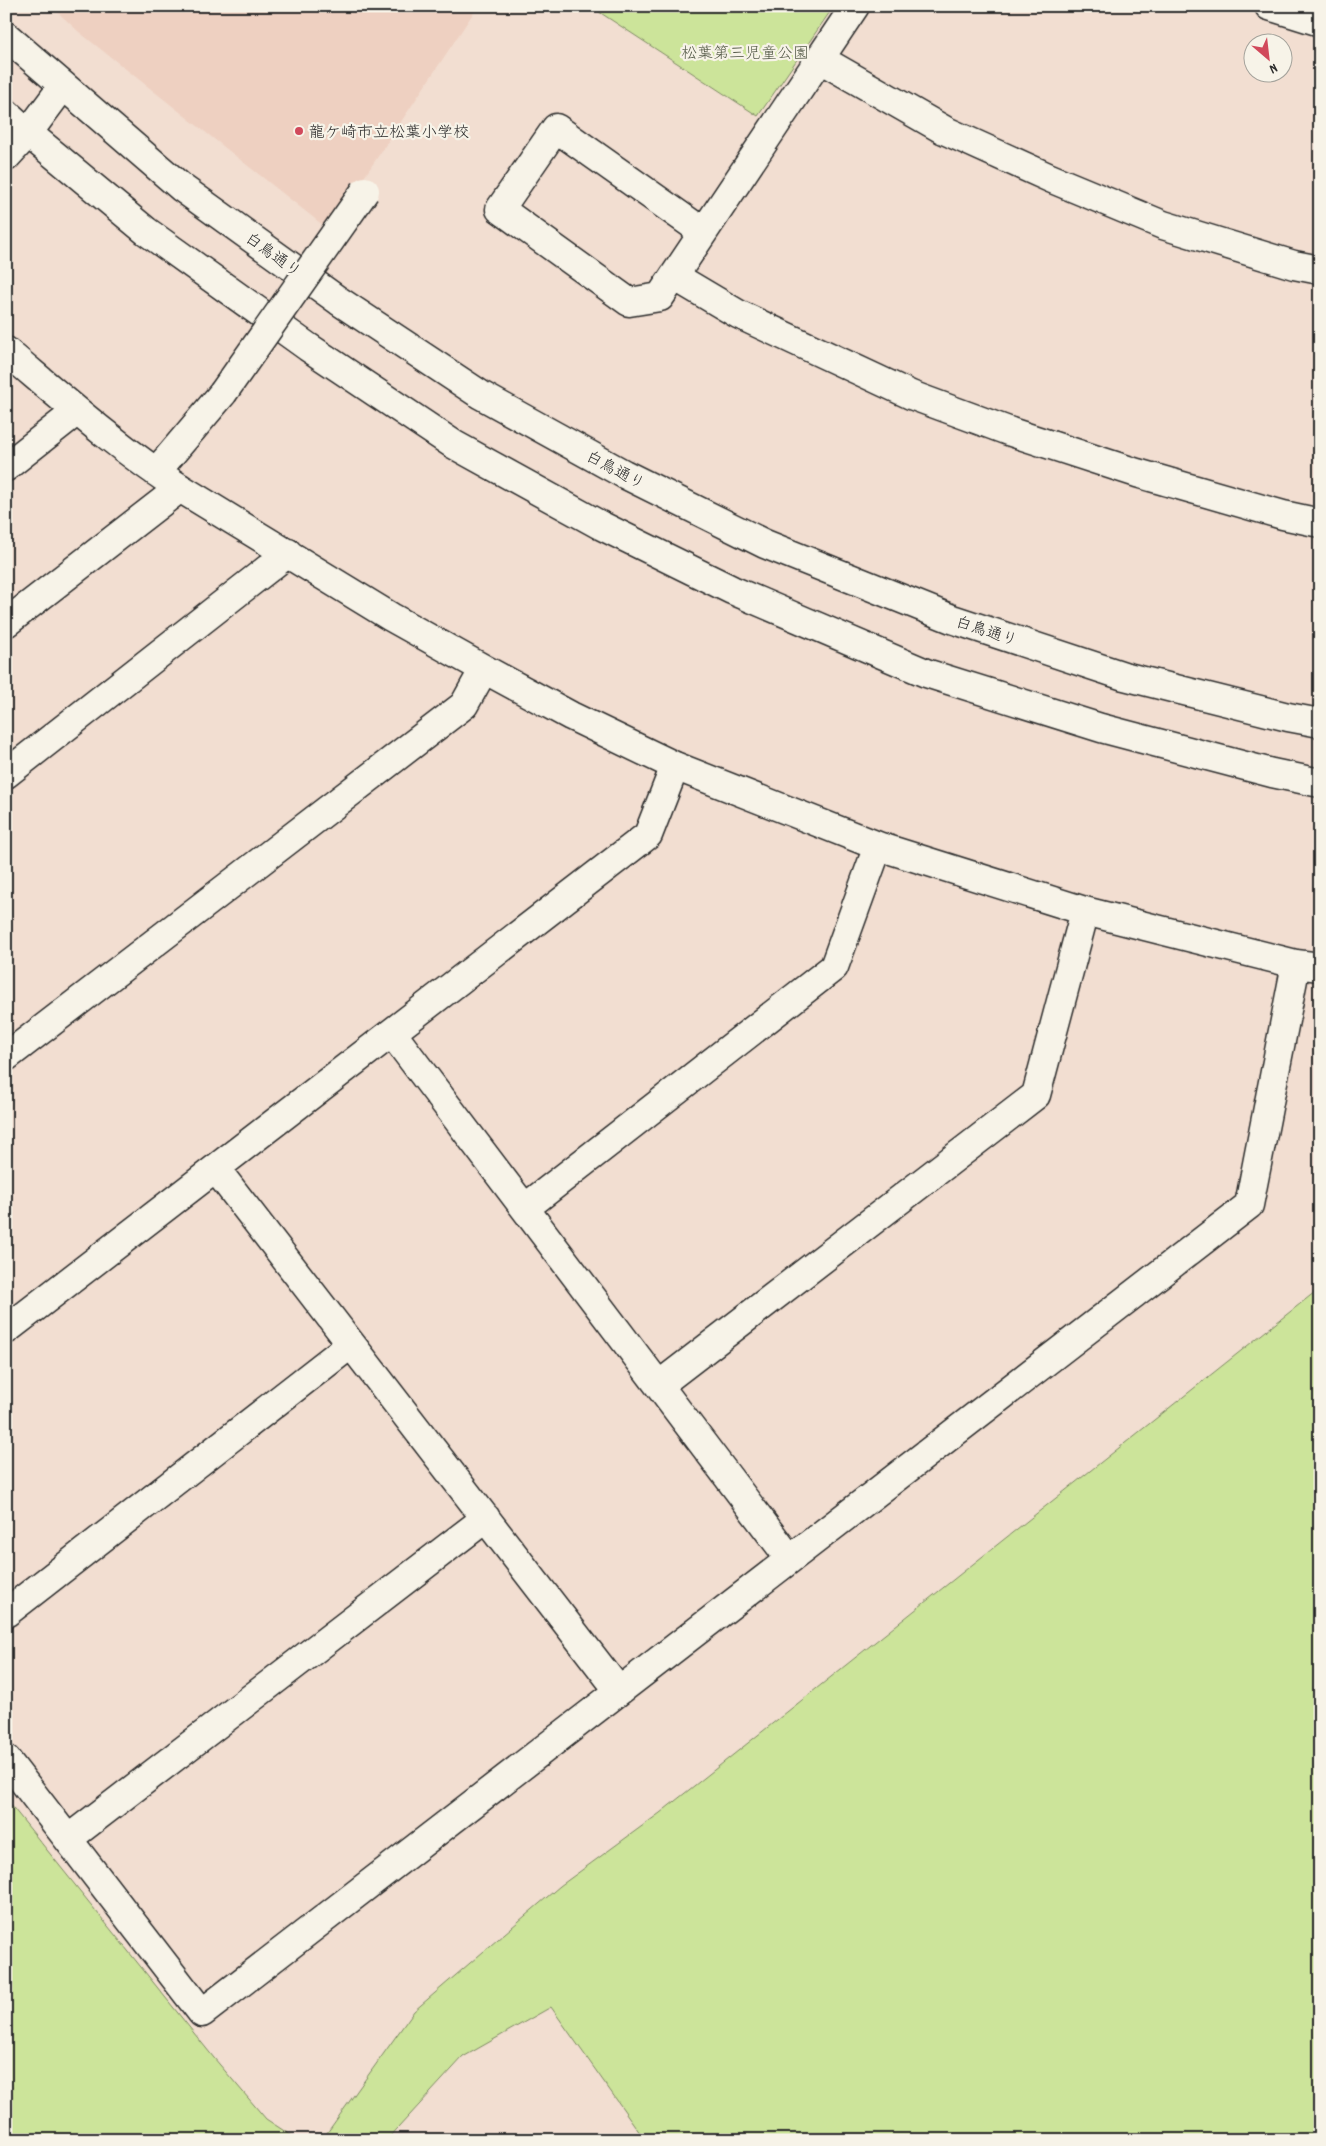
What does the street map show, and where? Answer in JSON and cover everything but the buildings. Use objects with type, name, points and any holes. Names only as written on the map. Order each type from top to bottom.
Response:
[{"type":"street","points":[[703,232],[556,128],[500,209],[629,302],[660,297],[855,6]]},
{"type":"street","points":[[1269,6],[1320,22]]},
{"type":"street","name":"白鳥通り","points":[[6,36],[182,188],[339,301],[481,395],[624,474],[765,544],[952,619],[1124,676],[1288,717],[1320,723]]},
{"type":"street","points":[[820,59],[944,130],[1050,178],[1163,225],[1294,266],[1320,270]]},
{"type":"street","points":[[6,157],[28,133],[64,86]]},
{"type":"street","points":[[6,113],[146,231],[308,346],[453,444],[600,525],[732,590],[926,673],[1101,728],[1272,774],[1320,783]]},
{"type":"street","points":[[156,472],[223,393],[365,191]]},
{"type":"street","points":[[674,276],[738,314],[911,395],[1011,432],[1137,473],[1283,515],[1320,523]]},
{"type":"street","points":[[6,351],[77,411],[156,472],[180,488],[391,616],[484,669],[571,716],[675,766],[878,846],[1086,911],[1308,966],[1249,1205],[202,2013],[6,1759]]},
{"type":"street","points":[[6,467],[77,411]]},
{"type":"street","points":[[6,623],[180,488]]},
{"type":"street","points":[[6,774],[288,553]]},
{"type":"street","points":[[6,1057],[464,705],[484,669]]},
{"type":"street","points":[[6,1330],[648,835],[675,766]]},
{"type":"street","points":[[525,1208],[834,967],[878,846]]},
{"type":"street","points":[[659,1386],[1036,1095],[1086,911]]},
{"type":"street","points":[[392,1033],[790,1559]]},
{"type":"street","points":[[216,1169],[619,1691]]},
{"type":"street","points":[[6,1613],[351,1344]]},
{"type":"street","points":[[68,1839],[486,1518]]},
{"type":"shaded area","name":"龍ケ崎市立松葉小学校","points":[[51,6],[478,6],[329,230],[79,32]]},
{"type":"green space","name":"松葉第三児童公園","points":[[590,6],[834,6],[758,116]]},
{"type":"green space","points":[[1320,1288],[1320,2140],[645,2140],[551,2007],[463,2057],[387,2140],[322,2140],[414,2011],[560,1886],[660,1813]]},
{"type":"green space","points":[[6,1799],[214,2058],[266,2119],[298,2140],[6,2140]]},
{"type":"place","name":"龍ケ崎市立松葉小学校","points":[[299,131]]}]
